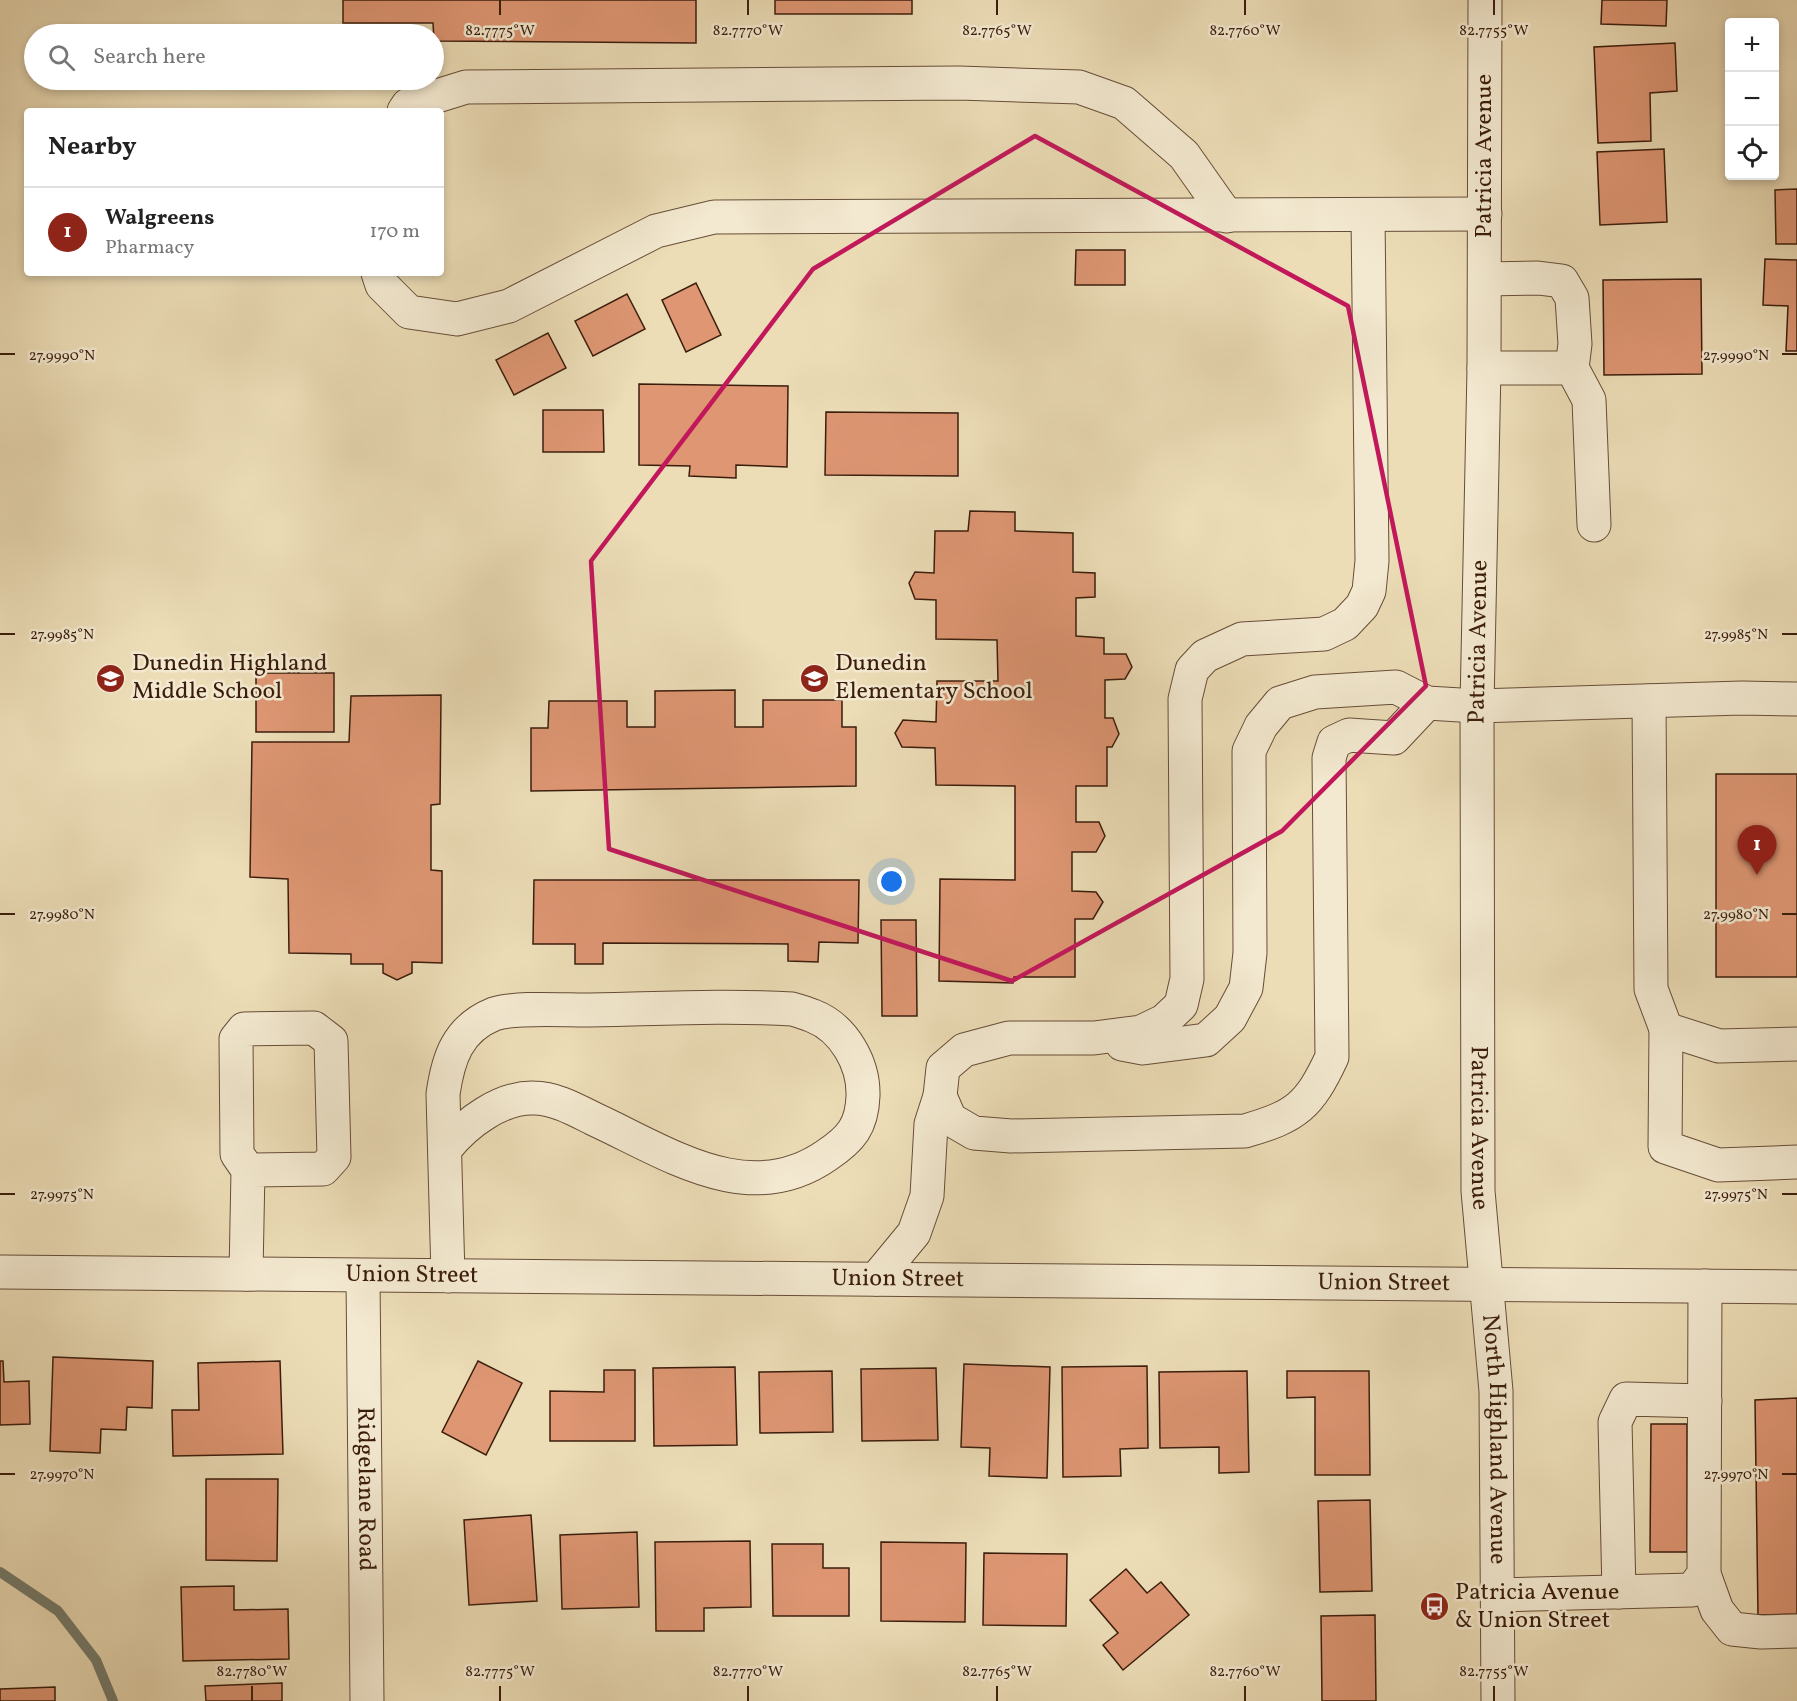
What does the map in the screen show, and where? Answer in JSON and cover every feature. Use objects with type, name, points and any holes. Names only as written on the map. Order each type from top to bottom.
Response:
[{"type":"street","name":"Patricia Avenue","points":[[1485,0],[1484,368],[1477,706],[1478,1191],[1486,1284]]},
{"type":"street","points":[[406,108],[408,105],[466,87],[959,83],[1079,87],[1125,103],[1184,155],[1227,216]]},
{"type":"street","points":[[876,1280],[914,1233],[927,1196],[931,1124],[940,1096],[943,1068],[964,1050],[1009,1038],[1094,1038],[1141,1032],[1164,1022],[1181,1005],[1187,979],[1185,699],[1192,670],[1205,656],[1242,639],[1324,634],[1345,624],[1362,606],[1369,591],[1372,561],[1368,214]]},
{"type":"street","points":[[379,276],[382,285],[409,312],[457,319],[508,306],[656,231],[714,217],[1485,214]]},
{"type":"street","points":[[1485,279],[1562,280],[1572,298],[1575,344],[1572,368],[1589,400],[1594,525]]},
{"type":"street","points":[[1484,368],[1572,368]]},
{"type":"street","points":[[1094,1038],[1143,1048],[1206,1040],[1230,1018],[1246,988],[1250,953],[1249,751],[1261,726],[1280,703],[1315,692],[1396,687],[1428,703],[1477,706],[1797,699]]},
{"type":"street","points":[[1315,692],[1336,741]]},
{"type":"street","points":[[1648,701],[1650,989],[1666,1029],[1665,1147],[1718,1165],[1797,1162]]},
{"type":"street","points":[[940,1096],[950,1119],[974,1133],[1011,1136],[1245,1131],[1273,1123],[1300,1107],[1318,1086],[1332,1057],[1329,758],[1334,742],[1350,735],[1394,738],[1428,703]]},
{"type":"street","points":[[446,1148],[470,1124],[502,1104],[519,1099],[536,1098],[551,1100],[585,1114],[690,1164],[720,1175],[740,1179],[777,1177],[803,1170],[822,1159],[844,1143],[854,1132],[863,1103],[861,1074],[856,1058],[832,1027],[815,1016],[792,1009],[505,1011],[493,1015],[478,1024],[456,1044],[450,1056],[443,1094],[448,1276]]},
{"type":"street","points":[[246,1274],[248,1170],[237,1154],[236,1039],[244,1029],[314,1028],[331,1041],[334,1157],[323,1169],[248,1170]]},
{"type":"street","points":[[1666,1029],[1719,1046],[1797,1044]]},
{"type":"street","name":"Union Street","points":[[0,1272],[1797,1287]]},
{"type":"street","name":"Ridgelane Road","points":[[363,1276],[367,1701]]},
{"type":"street","name":"North Highland Avenue","points":[[1486,1284],[1496,1391],[1498,1701]]},
{"type":"street","points":[[1705,1286],[1704,1574],[1717,1610],[1732,1629],[1761,1632],[1797,1631]]},
{"type":"street","points":[[1619,1592],[1615,1422],[1626,1399],[1705,1401]]},
{"type":"street","points":[[1497,1595],[1692,1590],[1704,1574]]},
{"type":"highlighted area","points":[[1035,136],[1348,306],[1426,686],[1282,831],[1012,981],[609,849],[591,561],[813,269]]},
{"type":"building","points":[[343,0],[696,0],[696,43],[444,41],[444,24],[343,23]]},
{"type":"building","points":[[775,0],[912,0],[912,14],[775,14]]},
{"type":"building","points":[[1602,0],[1667,0],[1666,26],[1601,24]]},
{"type":"building","points":[[1675,43],[1677,91],[1650,93],[1651,141],[1598,143],[1594,47]]},
{"type":"building","points":[[1664,149],[1667,222],[1600,225],[1597,152]]},
{"type":"building","points":[[1797,189],[1797,244],[1776,244],[1775,190]]},
{"type":"building","points":[[1076,250],[1125,250],[1125,285],[1075,285]]},
{"type":"building","points":[[1765,259],[1797,260],[1797,351],[1786,351],[1788,306],[1763,305]]},
{"type":"building","points":[[1701,279],[1702,374],[1604,375],[1603,280]]},
{"type":"building","points":[[696,283],[721,335],[686,352],[662,300]]},
{"type":"building","points":[[627,294],[645,329],[593,356],[575,321]]},
{"type":"building","points":[[548,333],[566,368],[514,395],[496,360]]},
{"type":"building","points":[[639,384],[788,386],[787,467],[736,465],[736,478],[689,476],[690,466],[639,465]]},
{"type":"building","points":[[543,410],[603,410],[604,452],[543,452]]},
{"type":"building","points":[[826,412],[958,413],[958,476],[825,475]]},
{"type":"building","points":[[970,511],[1015,512],[1015,531],[1073,533],[1073,572],[1095,573],[1095,597],[1076,598],[1076,636],[1104,638],[1104,654],[1126,654],[1132,667],[1125,679],[1105,680],[1105,718],[1113,718],[1119,734],[1112,747],[1107,747],[1107,786],[1076,786],[1076,822],[1099,822],[1105,836],[1096,852],[1072,852],[1072,891],[1096,892],[1103,902],[1093,919],[1075,919],[1075,977],[1014,977],[1013,983],[939,981],[940,879],[1015,880],[1015,786],[936,785],[935,748],[902,747],[895,733],[903,720],[936,722],[937,681],[998,681],[997,640],[936,639],[936,600],[915,599],[909,583],[915,572],[934,573],[935,531],[968,531]]},
{"type":"building","points":[[256,673],[334,673],[334,732],[256,732]]},
{"type":"building","points":[[735,690],[735,727],[763,727],[763,700],[842,700],[842,727],[856,727],[856,786],[531,791],[531,728],[548,728],[549,701],[627,701],[627,727],[655,727],[655,691]]},
{"type":"building","points":[[441,695],[440,804],[431,805],[431,870],[442,871],[442,963],[412,962],[412,973],[397,980],[383,973],[383,964],[351,964],[351,954],[289,953],[288,879],[250,877],[252,742],[349,742],[351,696]]},
{"type":"building","points":[[1716,774],[1797,774],[1797,977],[1716,977]]},
{"type":"building","points":[[534,880],[859,880],[858,943],[819,942],[818,962],[788,961],[788,944],[603,943],[603,964],[575,964],[575,944],[533,944]]},
{"type":"building","points":[[881,920],[916,920],[917,1016],[882,1016]]},
{"type":"building","points":[[53,1357],[153,1361],[152,1408],[127,1407],[126,1430],[101,1429],[100,1453],[50,1451]]},
{"type":"building","points":[[0,1361],[3,1361],[4,1382],[29,1381],[30,1424],[0,1425]]},
{"type":"building","points":[[280,1361],[283,1454],[173,1456],[172,1410],[199,1410],[198,1363]]},
{"type":"building","points":[[478,1361],[522,1383],[486,1455],[442,1432]]},
{"type":"building","points":[[964,1364],[1050,1367],[1047,1478],[989,1476],[990,1448],[961,1447]]},
{"type":"building","points":[[1147,1366],[1148,1448],[1120,1449],[1121,1476],[1063,1477],[1062,1367]]},
{"type":"building","points":[[735,1367],[737,1445],[654,1446],[653,1368]]},
{"type":"building","points":[[936,1368],[938,1440],[862,1441],[861,1369]]},
{"type":"building","points":[[604,1370],[635,1370],[635,1441],[550,1441],[550,1391],[604,1392]]},
{"type":"building","points":[[832,1371],[833,1432],[760,1433],[759,1372]]},
{"type":"building","points":[[1247,1371],[1249,1472],[1219,1473],[1219,1447],[1160,1448],[1159,1372]]},
{"type":"building","points":[[1287,1371],[1369,1371],[1370,1475],[1315,1475],[1315,1397],[1287,1398]]},
{"type":"building","points":[[1797,1398],[1797,1614],[1758,1615],[1755,1400]]},
{"type":"building","points":[[1651,1424],[1687,1424],[1687,1552],[1650,1552]]},
{"type":"building","points":[[206,1479],[278,1479],[277,1561],[206,1560]]},
{"type":"building","points":[[1370,1500],[1372,1591],[1320,1592],[1318,1501]]},
{"type":"building","points":[[531,1515],[537,1601],[469,1605],[464,1520]]},
{"type":"building","points":[[637,1532],[639,1607],[562,1609],[560,1535]]},
{"type":"building","points":[[750,1541],[751,1607],[704,1608],[704,1631],[656,1631],[655,1542]]},
{"type":"building","points":[[881,1542],[966,1543],[965,1622],[881,1621]]},
{"type":"building","points":[[772,1544],[823,1544],[823,1568],[849,1568],[849,1616],[773,1616]]},
{"type":"building","points":[[984,1553],[1067,1554],[1066,1626],[983,1625]]},
{"type":"building","points":[[1126,1569],[1147,1593],[1161,1582],[1189,1615],[1123,1670],[1103,1645],[1118,1633],[1090,1600]]},
{"type":"building","points":[[234,1586],[234,1610],[288,1609],[289,1659],[183,1661],[181,1587]]},
{"type":"building","points":[[1375,1615],[1376,1701],[1322,1701],[1321,1616]]},
{"type":"building","points":[[282,1683],[282,1701],[206,1701],[205,1686]]},
{"type":"building","points":[[55,1687],[55,1701],[0,1701],[0,1689]]},
{"type":"waterway","points":[[0,1572],[58,1611],[96,1660],[113,1701]]},
{"type":"place","name":"Dunedin Highland Middle School","points":[[111,678]]},
{"type":"place","name":"Dunedin Elementary School","points":[[814,678]]},
{"type":"place","name":"Walgreens","points":[[1757,875]]},
{"type":"place","name":"Patricia Avenue & Union Street","points":[[1434,1607]]}]
